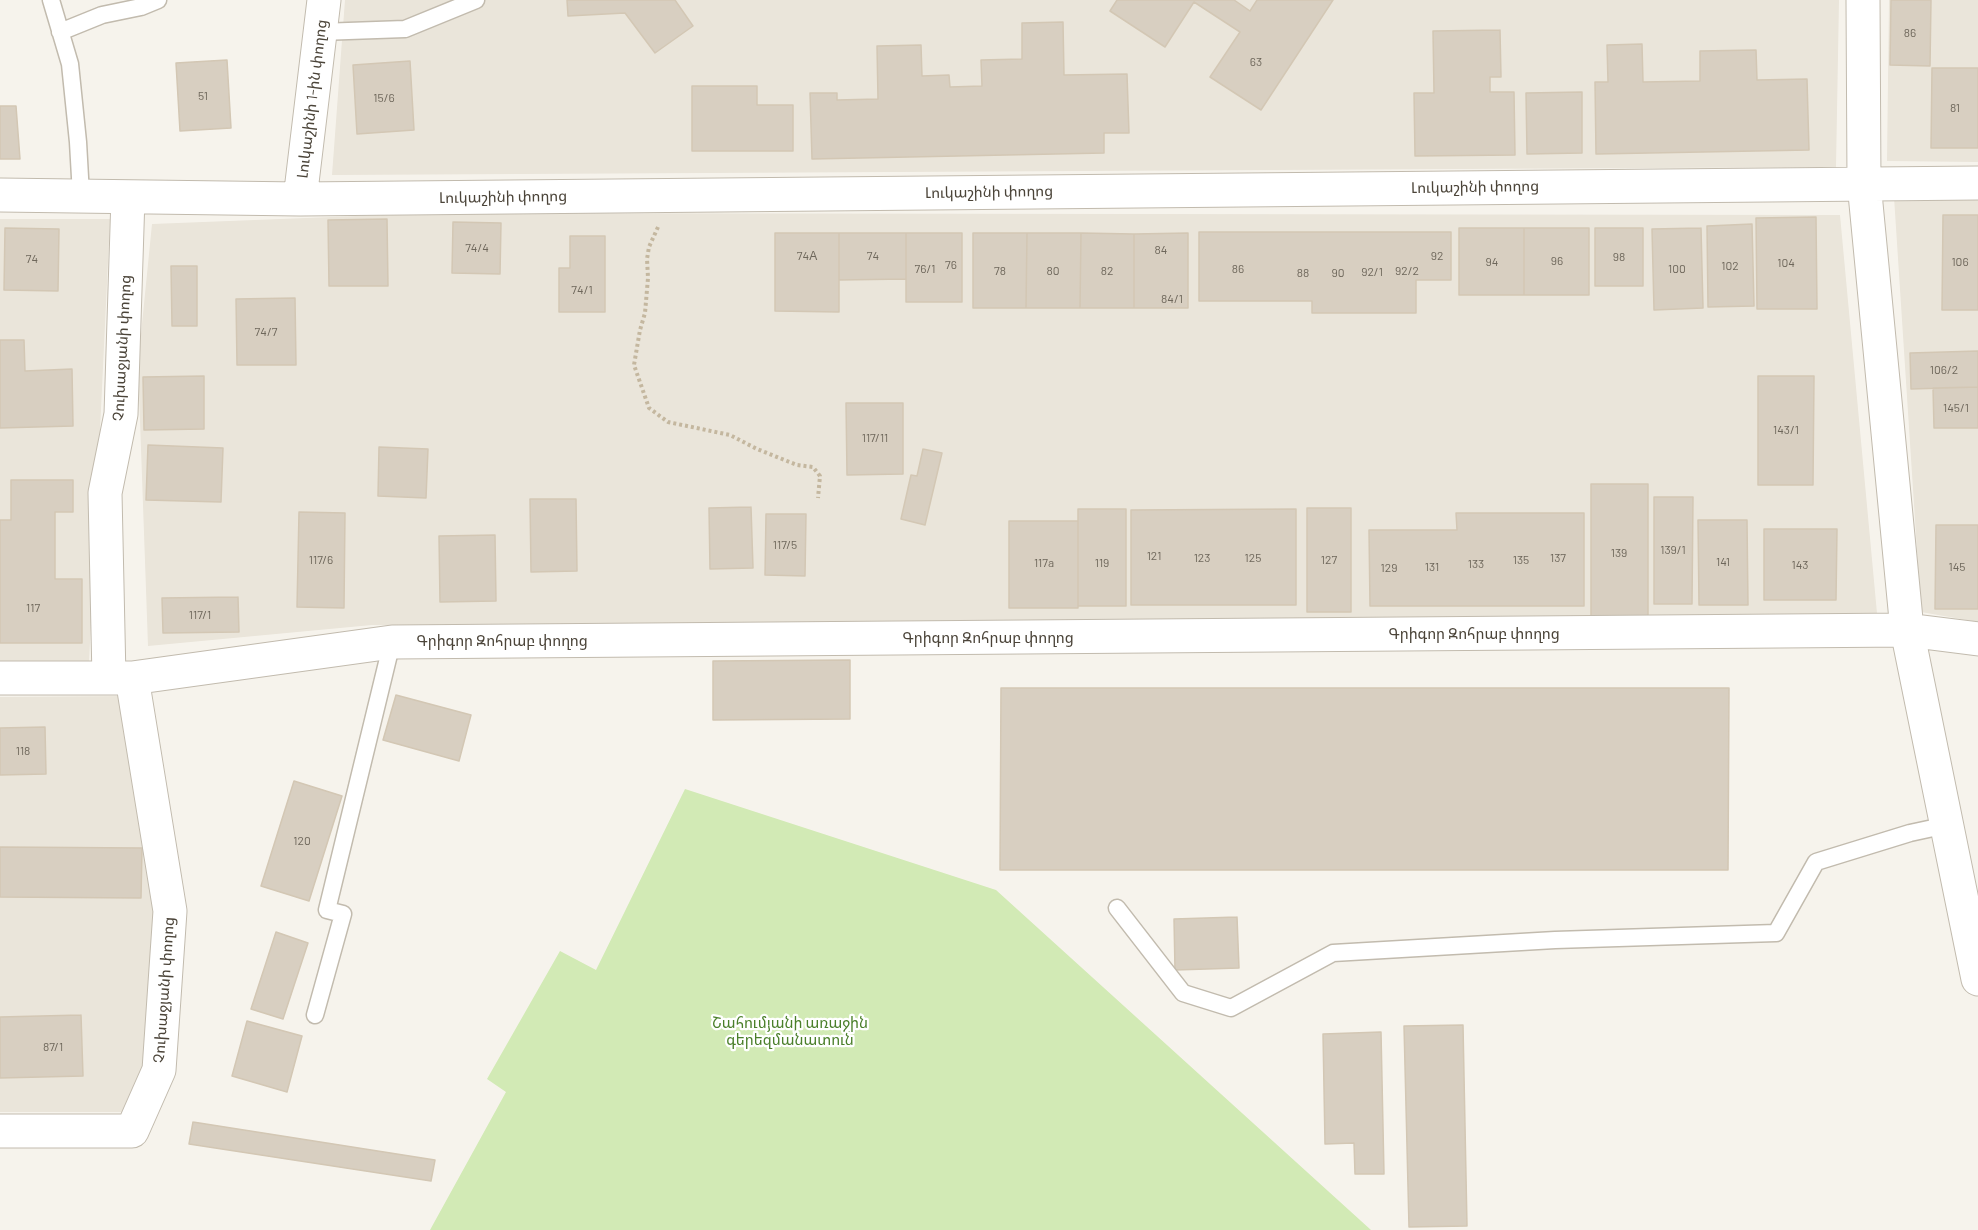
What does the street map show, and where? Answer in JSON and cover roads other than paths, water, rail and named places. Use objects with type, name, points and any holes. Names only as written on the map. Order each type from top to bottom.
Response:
[{"type":"street","name":"Լուկաշինի 1-ին փողոց","points":[[300,199],[324,0]]},
{"type":"street","points":[[1863,0],[1864,183],[1907,630],[1978,979]]},
{"type":"street","name":"Լուկաշինի փողոց","points":[[0,195],[300,199],[1978,183]]},
{"type":"street","name":"Չուխաջյանի փողոց","points":[[0,1131],[132,1131],[159,1070],[170,910],[121,678],[105,493],[121,414],[128,197]]},
{"type":"street","name":"Գրիգոր Զոհրաբ փողոց","points":[[0,678],[121,678],[392,642],[1907,630],[1978,639]]},
{"type":"lane","points":[[51,0],[70,64],[81,195]]},
{"type":"lane","points":[[60,32],[102,15],[141,7],[158,0]]},
{"type":"lane","points":[[320,32],[405,29],[476,0]]},
{"type":"lane","points":[[315,1015],[343,914],[327,910],[392,642]]},
{"type":"lane","points":[[1117,908],[1183,993],[1231,1008],[1333,953],[1555,940],[1776,933],[1816,862],[1910,833],[1947,825]]},
{"type":"park label","name":"Շահումյանի առաջին գերեզմանատուն","points":[[790,1032]]}]
